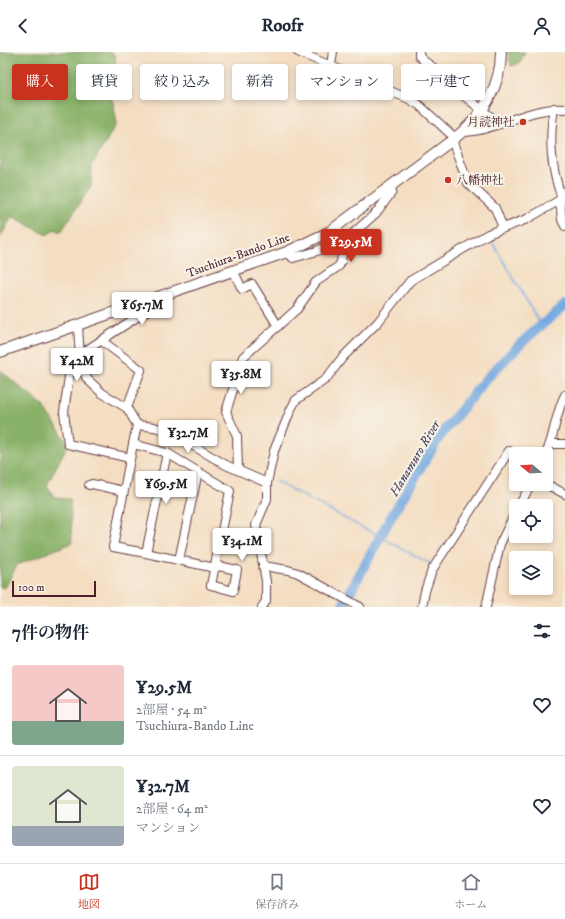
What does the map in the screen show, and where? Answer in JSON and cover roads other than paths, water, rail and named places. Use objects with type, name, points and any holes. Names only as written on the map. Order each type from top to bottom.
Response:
[{"type":"main road","name":"Tsuchiura-Bando Line","points":[[0,352],[160,296],[234,272],[288,252],[329,232],[457,137],[482,109],[494,89],[499,75],[501,52]]},
{"type":"street","points":[[298,52],[328,64]]},
{"type":"street","points":[[331,64],[333,52]]},
{"type":"street","points":[[419,52],[419,56],[424,61],[440,72],[452,82],[459,92],[500,124]]},
{"type":"street","points":[[393,92],[419,105],[457,137],[468,182],[495,208],[503,228]]},
{"type":"street","points":[[565,100],[560,109],[552,151],[556,181],[563,198],[562,220],[565,226]]},
{"type":"street","points":[[457,137],[543,109],[560,109]]},
{"type":"street","points":[[238,470],[236,436],[226,412],[243,357],[302,304],[316,282],[340,264],[343,246],[348,238],[376,213],[392,192],[392,185]]},
{"type":"street","points":[[262,607],[266,601],[266,581],[256,525],[267,499],[267,483],[274,450],[296,400],[326,379],[342,358],[378,322],[410,281],[488,234],[527,219],[563,198]]},
{"type":"street","points":[[288,252],[292,258],[323,249],[348,238]]},
{"type":"street","points":[[234,272],[242,289],[252,284],[278,326]]},
{"type":"street","points":[[130,458],[68,444],[64,412],[70,369],[72,361],[79,355],[160,302],[160,296]]},
{"type":"street","points":[[78,325],[80,368],[87,379],[102,393],[127,408],[137,425],[123,491],[113,547],[215,568],[230,491],[167,453],[133,444]]},
{"type":"street","points":[[102,341],[141,370],[127,408]]},
{"type":"street","points":[[549,447],[560,405],[565,395]]},
{"type":"street","points":[[137,425],[154,426],[175,433],[190,444],[226,465],[267,483]]},
{"type":"street","points":[[550,444],[565,444]]},
{"type":"street","points":[[422,607],[425,591],[432,570],[509,451]]},
{"type":"street","points":[[146,553],[167,453]]},
{"type":"street","points":[[179,560],[198,472]]},
{"type":"street","points":[[89,485],[92,484],[123,491]]},
{"type":"street","points":[[553,488],[565,494]]},
{"type":"street","points":[[486,607],[500,544],[509,525]]},
{"type":"street","points":[[263,566],[298,573],[360,607]]},
{"type":"waterway","points":[[490,238],[541,325]]},
{"type":"waterway","name":"Hanamuro River","points":[[342,607],[391,517],[440,436],[486,379],[521,343],[565,305]]},
{"type":"waterway","points":[[275,481],[433,565]]},
{"type":"place","name":"月読神社","points":[[523,122]]},
{"type":"place","name":"八幡神社","points":[[448,180]]}]
